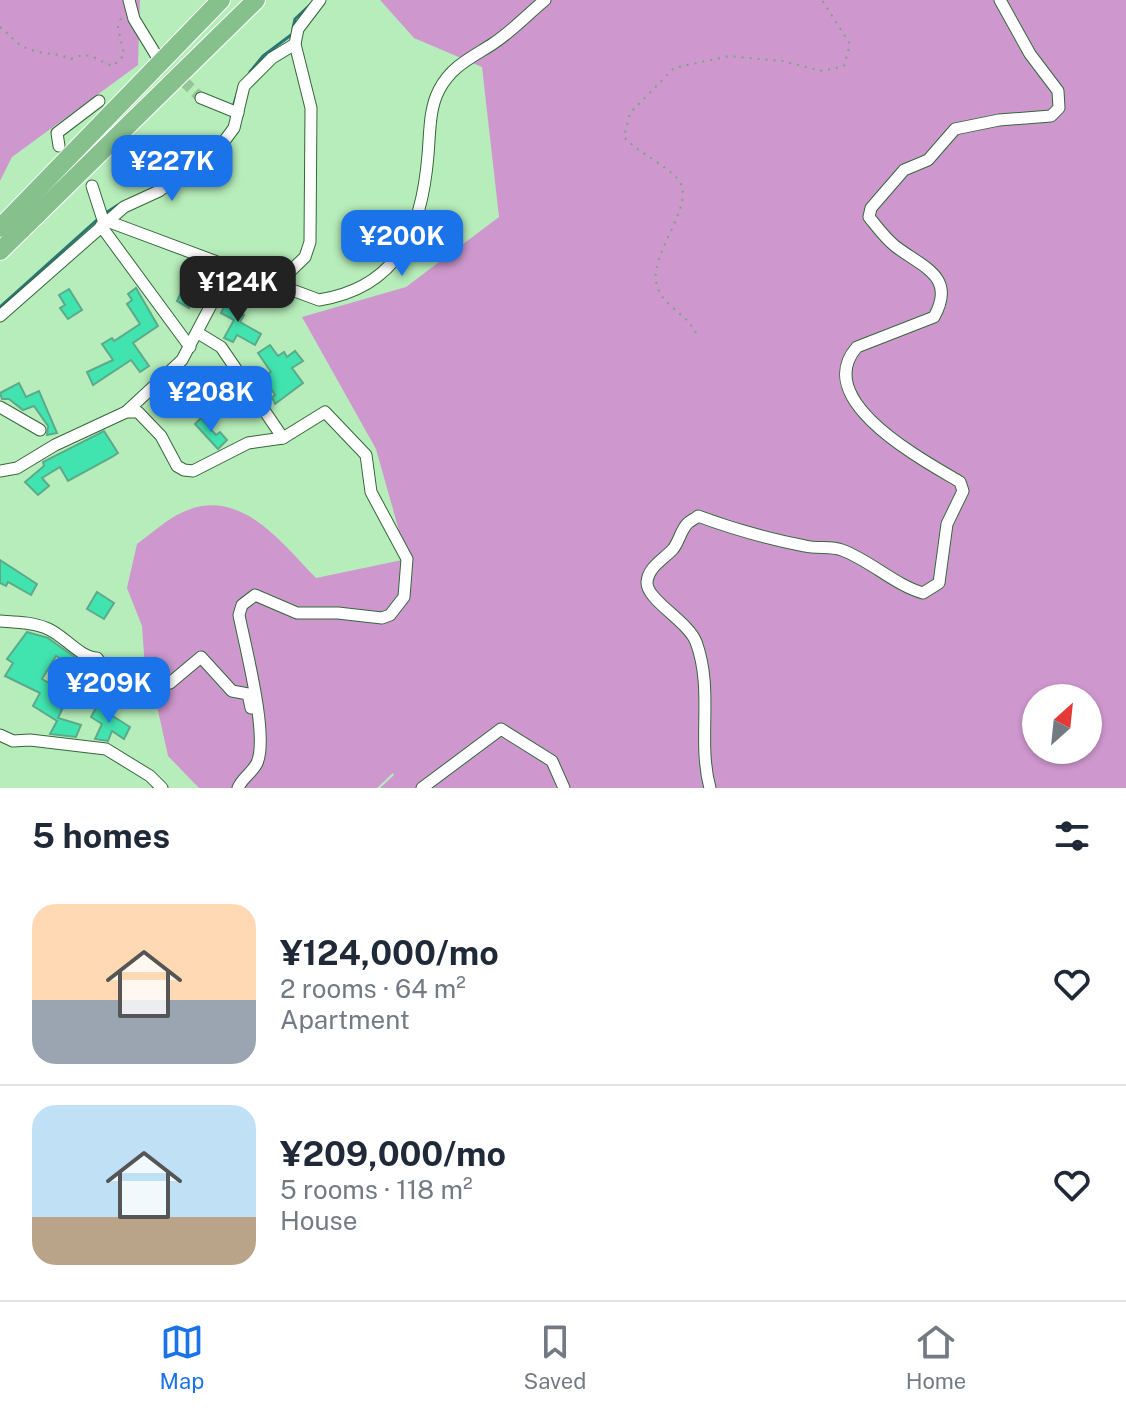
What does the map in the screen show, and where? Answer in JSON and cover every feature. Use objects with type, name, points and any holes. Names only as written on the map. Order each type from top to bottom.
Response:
[{"type":"highway","points":[[0,228],[221,0]]},
{"type":"highway","points":[[0,251],[256,0]]},
{"type":"street","points":[[276,285],[305,257],[310,242],[311,108],[295,44],[298,29],[320,0]]},
{"type":"street","points":[[104,223],[319,300],[339,297],[366,285],[403,251],[424,199],[433,104],[441,86],[468,56],[492,45],[545,0]]},
{"type":"street","points":[[710,788],[705,763],[706,701],[696,642],[686,624],[656,600],[647,587],[655,566],[672,550],[687,523],[698,516],[798,545],[837,548],[923,593],[939,583],[947,524],[963,491],[960,482],[897,444],[874,424],[849,389],[845,371],[850,355],[857,347],[934,317],[941,304],[942,286],[933,272],[890,242],[869,217],[871,208],[904,170],[928,160],[955,129],[999,120],[1051,116],[1059,108],[1058,91],[1030,54],[1000,0]]},
{"type":"street","points":[[129,2],[134,19],[156,55]]},
{"type":"street","points":[[0,316],[124,207],[159,191],[222,144],[234,128],[244,86],[272,58],[295,44]]},
{"type":"street","points":[[201,98],[238,113]]},
{"type":"street","points":[[59,146],[57,133],[99,101]]},
{"type":"street","points":[[92,186],[104,223],[190,347]]},
{"type":"street","points":[[0,471],[17,468],[55,445],[126,412],[182,360],[230,269]]},
{"type":"street","points":[[198,333],[221,347],[283,438]]},
{"type":"street","points":[[0,407],[40,430]]},
{"type":"street","points":[[126,412],[138,412],[146,419],[161,436],[171,458],[184,470],[193,471],[248,443],[283,438],[325,412],[366,455],[371,492],[407,559],[408,577],[404,597],[397,608],[382,618],[297,613],[255,595],[242,605],[239,615],[253,683],[258,735],[257,764],[238,788]]},
{"type":"street","points":[[0,621],[44,627],[61,635],[91,658],[97,658],[106,670],[133,690],[170,683],[201,657],[232,691],[248,694],[258,735]]},
{"type":"street","points":[[422,788],[501,729],[552,761],[564,788]]},
{"type":"street","points":[[0,735],[13,741],[106,749],[150,776],[162,788]]},
{"type":"path","points":[[696,333],[692,324],[659,293],[655,280],[657,259],[684,199],[682,185],[677,177],[640,154],[624,137],[630,113],[674,68],[706,59],[744,56],[823,71],[844,66],[850,44],[822,0]]},
{"type":"path","points":[[0,27],[26,48],[40,53],[56,51],[71,59],[82,53],[90,54],[113,66],[124,55],[118,27],[129,2]]},
{"type":"shaded area","points":[[0,0],[140,0],[138,65],[12,157],[0,181]]},
{"type":"shaded area","points":[[380,0],[1126,0],[1126,788],[380,788],[393,773],[377,788],[199,788],[168,756],[155,697],[147,697],[142,626],[127,588],[137,544],[183,512],[204,506],[223,506],[241,512],[274,534],[316,578],[407,559],[376,449],[302,317],[406,287],[499,217],[482,67],[414,38]]},
{"type":"building","points":[[190,273],[202,280],[189,308],[177,301]]},
{"type":"building","points":[[136,288],[158,326],[133,343],[149,366],[140,372],[131,360],[93,385],[87,372],[113,360],[102,344],[112,338],[114,341],[140,324],[127,304],[132,300],[128,294]]},
{"type":"building","points":[[69,289],[82,310],[68,319],[60,308],[65,305],[59,295]]},
{"type":"building","points":[[228,298],[241,305],[237,312],[244,315],[240,322],[261,334],[255,345],[237,335],[233,342],[224,338],[234,320],[221,313]]},
{"type":"building","points":[[270,345],[278,356],[284,352],[287,357],[295,351],[303,361],[292,368],[303,383],[275,404],[272,397],[275,395],[263,376],[271,372],[258,353]]},
{"type":"building","points":[[186,368],[192,373],[179,398],[166,389]]},
{"type":"building","points":[[19,383],[26,397],[39,391],[57,433],[47,435],[48,426],[34,406],[23,410],[9,399],[2,399],[0,393]]},
{"type":"building","points":[[201,418],[216,435],[220,432],[227,440],[218,449],[195,424]]},
{"type":"building","points":[[104,431],[118,453],[112,457],[68,481],[60,467],[42,478],[49,486],[38,495],[25,482],[44,466],[43,462]]},
{"type":"building","points":[[0,560],[37,584],[31,595],[8,582],[6,586],[0,583]]},
{"type":"building","points":[[97,592],[114,603],[104,619],[87,609]]},
{"type":"building","points":[[27,632],[48,638],[92,666],[113,686],[108,692],[80,674],[71,690],[89,696],[86,707],[66,701],[58,718],[81,725],[76,737],[50,734],[57,721],[33,706],[40,693],[5,676],[13,663],[7,659]],"holes":[[[56,656],[69,664],[56,687],[42,679]]]},
{"type":"building","points":[[97,706],[130,727],[124,739],[112,731],[108,741],[95,739],[102,724],[91,717]]},
{"type":"waterway","points":[[293,28],[295,19],[312,3]]},
{"type":"waterway","points":[[250,72],[263,56],[291,35]]},
{"type":"waterway","points":[[233,107],[239,88]]},
{"type":"waterway","points":[[104,214],[118,205]]},
{"type":"waterway","points":[[0,307],[98,219]]},
{"type":"tunnel","points":[[159,58],[201,98]]}]
